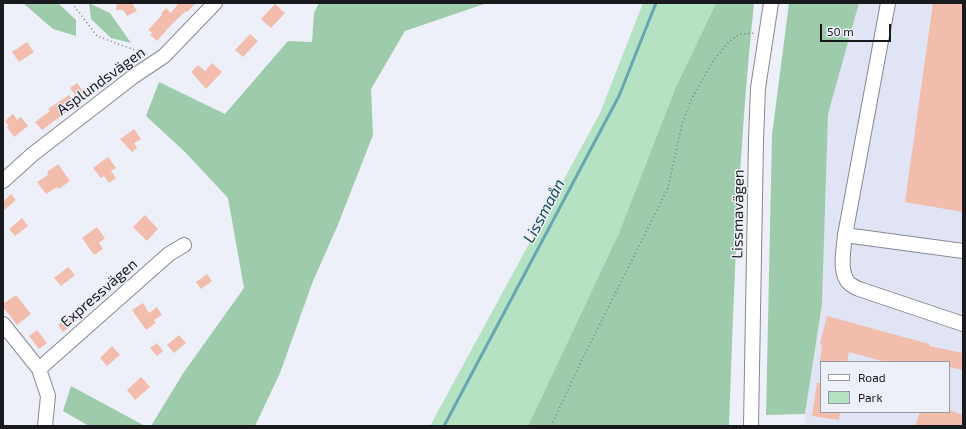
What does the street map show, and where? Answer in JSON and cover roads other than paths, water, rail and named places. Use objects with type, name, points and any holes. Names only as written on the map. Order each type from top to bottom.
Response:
[{"type":"street","name":"Asplundsvägen","points":[[3,180],[33,154],[134,76],[164,56],[215,3]]},
{"type":"street","name":"Lissmavägen","points":[[751,426],[758,88],[771,3]]},
{"type":"street","points":[[888,3],[845,234],[842,261],[844,275],[849,284],[859,289],[963,324]]},
{"type":"street","points":[[845,234],[963,251]]},
{"type":"street","name":"Expressvägen","points":[[38,369],[169,254],[184,245]]},
{"type":"street","points":[[3,324],[38,369],[48,396],[45,426]]},
{"type":"waterway","name":"Lissmaån","points":[[444,426],[619,96],[656,3]]}]
